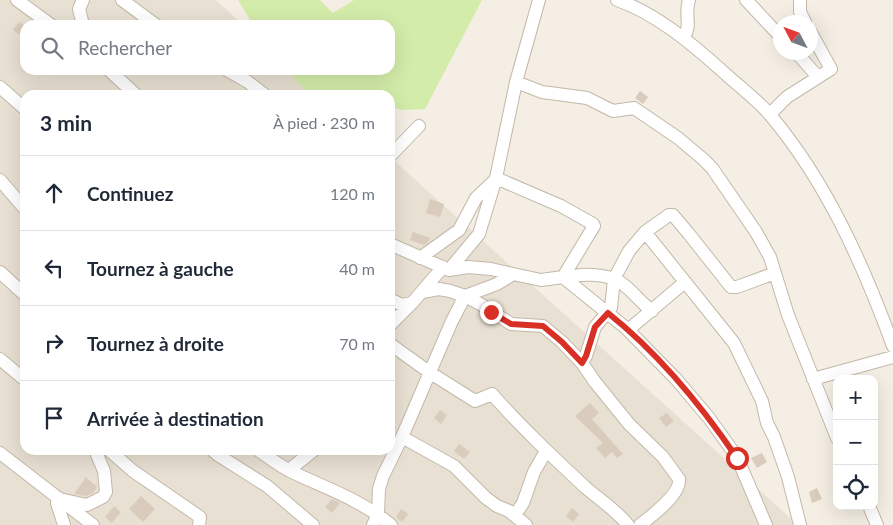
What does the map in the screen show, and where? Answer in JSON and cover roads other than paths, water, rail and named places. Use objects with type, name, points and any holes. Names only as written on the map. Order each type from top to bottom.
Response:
[{"type":"street","points":[[17,0],[44,20]]},
{"type":"street","points":[[81,20],[79,8],[83,0]]},
{"type":"street","points":[[122,0],[149,20]]},
{"type":"street","points":[[395,320],[479,234],[496,178],[516,82],[539,0]]},
{"type":"street","points":[[619,0],[658,21],[684,38],[770,114],[836,211],[893,346]]},
{"type":"street","points":[[684,38],[689,26],[686,14],[690,0]]},
{"type":"street","points":[[746,0],[773,29]]},
{"type":"street","points":[[800,0],[802,15]]},
{"type":"street","points":[[770,114],[787,96],[831,69],[818,45]]},
{"type":"street","points":[[803,60],[818,77]]},
{"type":"street","points":[[114,75],[130,90]]},
{"type":"street","points":[[236,75],[258,90]]},
{"type":"street","points":[[516,82],[542,92],[587,98],[613,111],[634,108],[678,138],[712,168],[756,232],[770,257],[788,315],[833,428]]},
{"type":"street","points":[[0,87],[20,105]]},
{"type":"street","points":[[395,151],[419,126]]},
{"type":"street","points":[[420,258],[459,230],[476,198],[496,178]]},
{"type":"street","points":[[496,178],[561,206],[593,224],[594,226],[565,278]]},
{"type":"street","points":[[0,180],[20,203]]},
{"type":"street","points":[[582,363],[595,327],[608,313],[612,302],[614,280],[629,251],[645,232],[669,215],[673,215],[690,234],[731,287],[737,287],[775,273]]},
{"type":"street","points":[[645,232],[734,343],[762,401],[767,423],[788,477],[800,525]]},
{"type":"street","points":[[395,246],[446,269],[468,267],[490,269],[541,280],[570,276],[588,276],[614,280],[621,283],[652,311]]},
{"type":"street","points":[[0,272],[20,290]]},
{"type":"street","points":[[513,274],[497,284],[466,296],[396,443],[454,466],[486,498],[515,515],[526,525]]},
{"type":"street","points":[[565,278],[628,330],[676,379],[720,432],[737,458],[766,525]]},
{"type":"street","points":[[628,330],[685,282]]},
{"type":"street","points":[[422,292],[439,289],[466,296],[511,324],[543,326],[582,363],[629,424],[663,457],[680,479],[680,483],[674,493],[659,510],[640,525]]},
{"type":"street","points":[[395,302],[402,305],[412,303]]},
{"type":"street","points":[[395,348],[475,401],[492,394],[546,452],[603,503],[616,511],[628,525]]},
{"type":"street","points":[[813,379],[893,357]]},
{"type":"street","points":[[0,359],[20,376]]},
{"type":"street","points":[[515,515],[523,503],[534,472],[546,452]]},
{"type":"street","points":[[0,453],[94,525]]},
{"type":"street","points":[[60,499],[87,505],[103,497],[106,492],[104,471],[97,455]]},
{"type":"street","points":[[115,455],[133,471],[200,517],[199,525]]},
{"type":"street","points":[[220,455],[267,486],[313,525]]},
{"type":"street","points":[[266,455],[289,470],[332,488],[376,519],[391,525]]},
{"type":"street","points":[[289,470],[308,455]]},
{"type":"street","points":[[376,519],[379,488],[391,455]]},
{"type":"street","points":[[504,508],[524,497]]},
{"type":"street","points":[[60,499],[57,503],[64,525]]},
{"type":"street","points":[[870,510],[877,525]]}]
